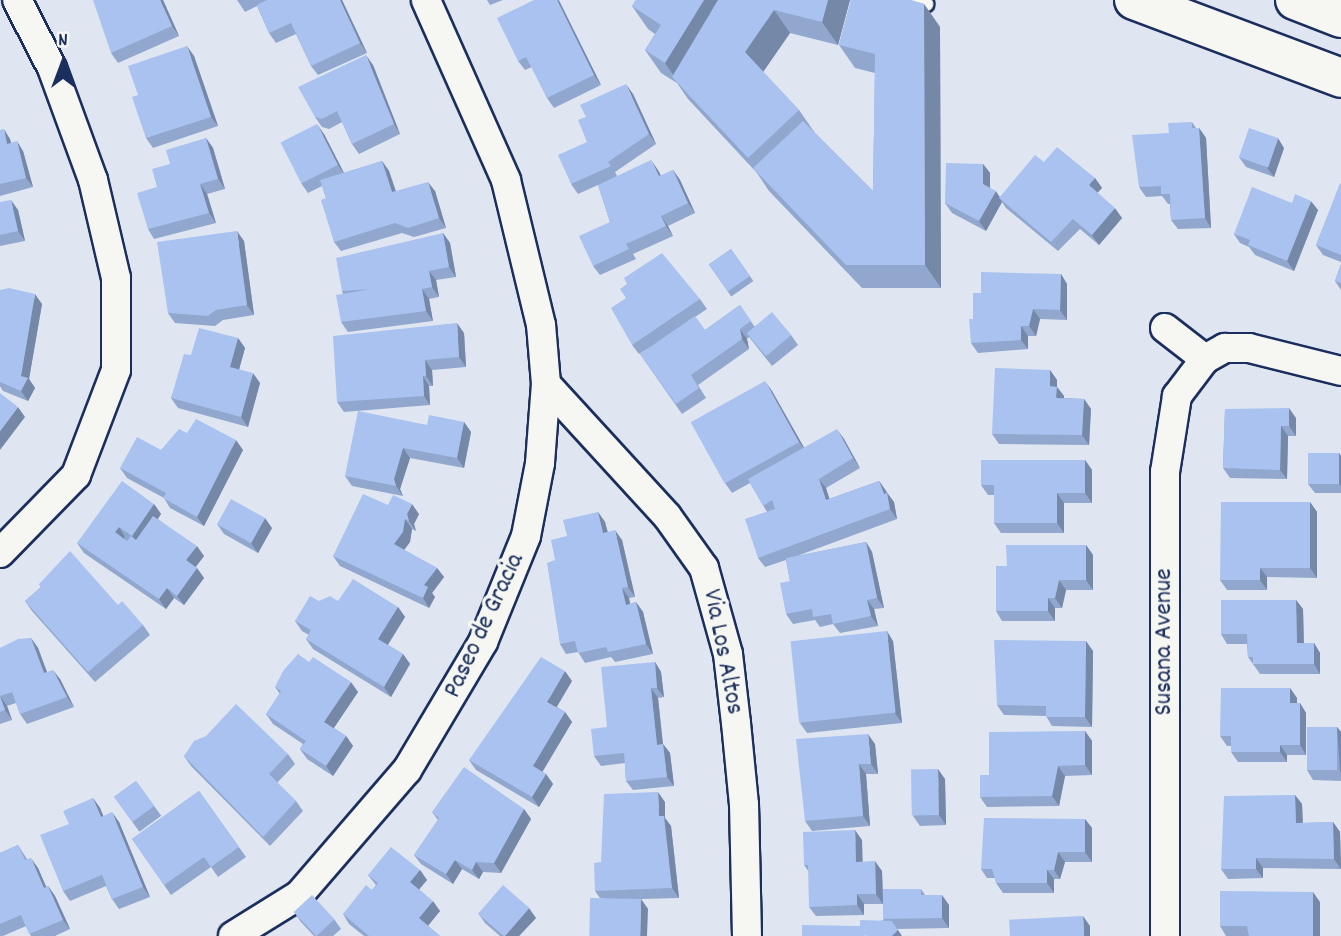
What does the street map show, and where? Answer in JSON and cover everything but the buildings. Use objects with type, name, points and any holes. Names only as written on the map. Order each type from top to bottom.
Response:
[{"type":"highway","points":[[1134,0],[1341,78]]},
{"type":"highway","points":[[1295,0],[1341,19]]},
{"type":"street","points":[[0,553],[76,475],[116,370],[116,278],[93,180],[52,68],[17,0]]},
{"type":"street","name":"Paseo de Gracia","points":[[233,936],[299,895],[365,825],[407,770],[454,697],[504,596],[526,536],[540,463],[546,384],[541,325],[506,180],[426,0]]},
{"type":"street","points":[[1165,328],[1205,359],[1225,348],[1249,348],[1341,371]]},
{"type":"street","name":"Susana Avenue","points":[[1165,936],[1165,472],[1177,396],[1205,359]]},
{"type":"street","name":"Via Los Altos","points":[[546,384],[667,516],[705,568],[728,654],[735,709],[744,804],[747,936]]}]
